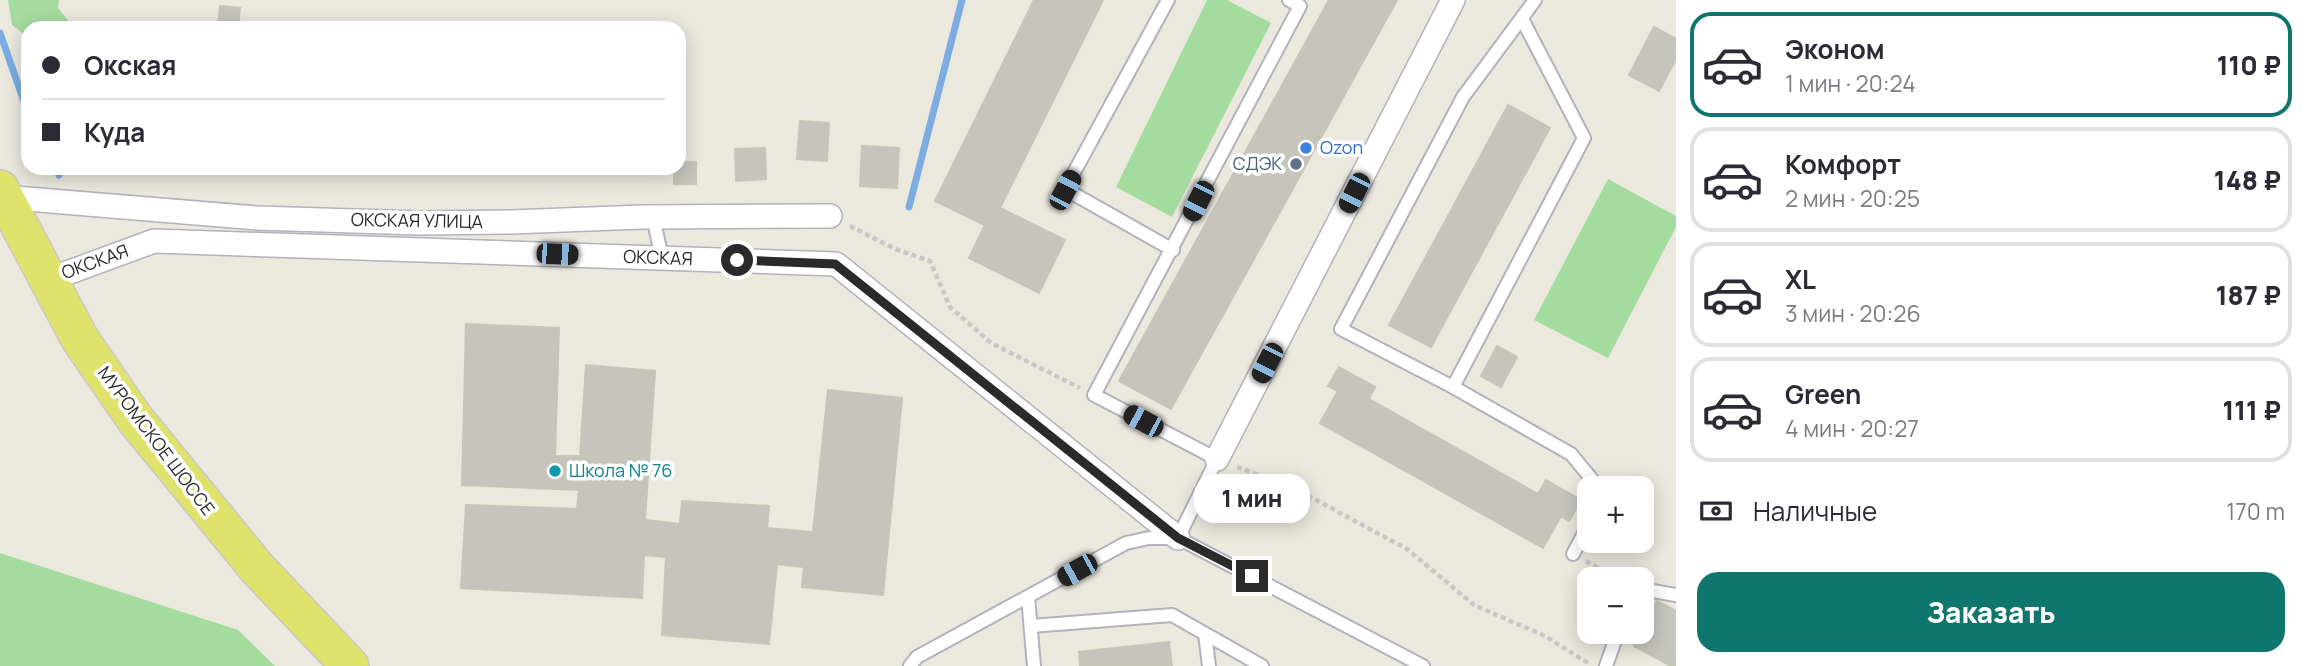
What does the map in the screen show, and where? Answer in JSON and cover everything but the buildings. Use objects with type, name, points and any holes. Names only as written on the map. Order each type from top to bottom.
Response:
[{"type":"main road","name":"МУРОМСКОЕ ШОССЕ","points":[[2,193],[80,339],[135,419],[257,568],[350,666]]},
{"type":"street","points":[[1217,459],[1454,0]]},
{"type":"street","name":"ОКСКАЯ УЛИЦА","points":[[2,193],[293,219],[433,223],[653,217],[831,216]]},
{"type":"street","name":"ОКСКАЯ","points":[[48,279],[153,241],[835,264],[1178,538]]},
{"type":"lane","points":[[1168,0],[1065,190],[1173,250]]},
{"type":"lane","points":[[1178,538],[1217,459],[1094,395],[1300,6],[1289,0]]},
{"type":"lane","points":[[1535,0],[1462,97],[1342,329],[1571,454],[1589,476]]},
{"type":"lane","points":[[1452,387],[1584,138],[1522,19]]},
{"type":"lane","points":[[653,217],[662,258]]},
{"type":"lane","points":[[293,219],[294,246]]},
{"type":"lane","points":[[910,666],[917,657],[1126,543],[1149,538],[1178,538],[1423,666]]},
{"type":"lane","points":[[1573,554],[1577,546]]},
{"type":"lane","points":[[1654,591],[1676,595]]},
{"type":"lane","points":[[1028,597],[1034,666]]},
{"type":"lane","points":[[1031,626],[1172,615],[1262,666]]},
{"type":"lane","points":[[1205,634],[1209,666]]},
{"type":"lane","points":[[1606,666],[1614,644]]},
{"type":"path","points":[[831,216],[895,249],[930,261],[950,307],[990,343],[1094,395]]},
{"type":"path","points":[[1217,459],[1292,487],[1407,549],[1474,605],[1545,636],[1594,666]]},
{"type":"path","points":[[1573,554],[1596,567]]},
{"type":"green space","points":[[8,0],[59,0],[58,8],[68,21],[21,21],[21,32],[12,25]]},
{"type":"green space","points":[[1207,0],[1227,0],[1271,23],[1172,217],[1116,187]]},
{"type":"green space","points":[[1608,179],[1676,216],[1676,227],[1608,358],[1534,320]]},
{"type":"green space","points":[[0,553],[238,630],[275,666],[0,666]]},
{"type":"waterway","points":[[909,207],[962,0]]},
{"type":"waterway","points":[[0,33],[21,93]]},
{"type":"place","name":"Ozon","points":[[1306,148]]},
{"type":"place","name":"СДЭК","points":[[1296,164]]},
{"type":"place","name":"Школа № 76","points":[[555,471]]},
{"type":"route","points":[[737,260],[835,264],[1178,538],[1252,576]]}]
